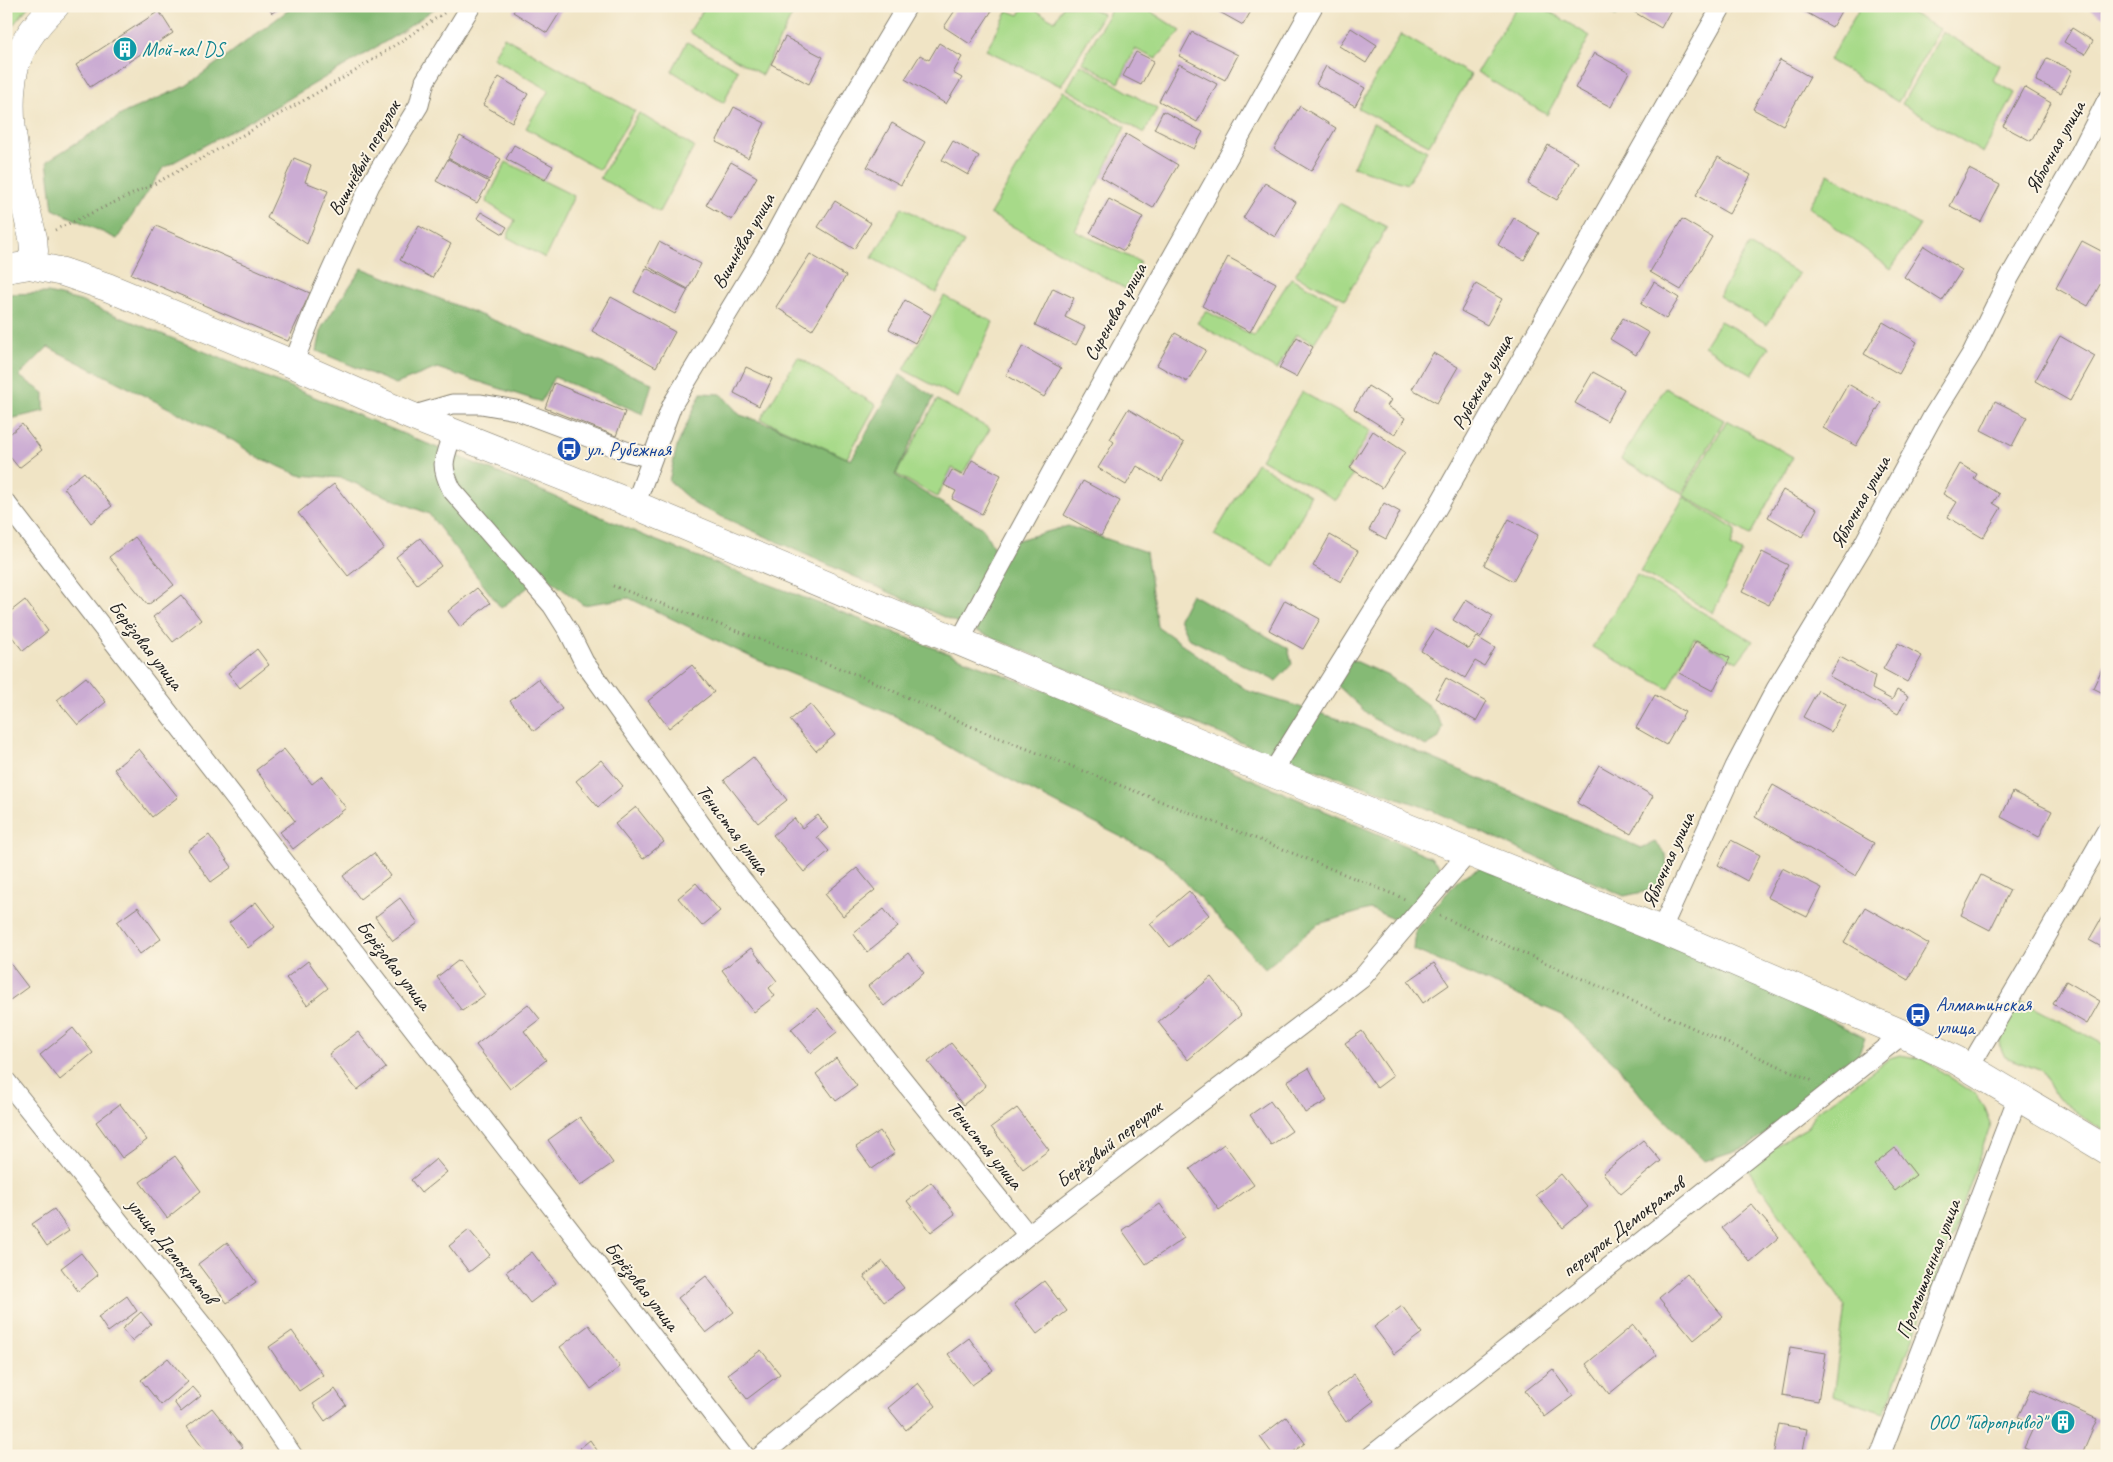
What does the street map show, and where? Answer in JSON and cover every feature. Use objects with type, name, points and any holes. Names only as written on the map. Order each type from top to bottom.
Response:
[{"type":"street","points":[[18,267],[34,250],[11,116],[14,70],[30,34],[55,6]]},
{"type":"street","name":"Вишнёвый переулок","points":[[293,364],[318,300],[370,185],[419,105],[425,81],[471,6]]},
{"type":"street","name":"Вишнёвая улица","points":[[635,505],[672,405],[772,240],[816,158],[907,6]]},
{"type":"street","name":"Сиреневая улица","points":[[959,642],[1055,466],[1314,6]]},
{"type":"street","name":"Рубежная улица","points":[[1272,773],[1436,510],[1722,6]]},
{"type":"street","name":"Яблочная улица","points":[[1661,930],[1735,767],[1776,689],[1862,547],[1933,416],[1972,353],[2008,278],[2077,159],[2107,100]]},
{"type":"street","points":[[18,267],[63,272],[107,287],[293,364],[411,416],[635,505],[1272,773],[1661,930],[1903,1034],[1969,1068],[2107,1150]]},
{"type":"street","points":[[411,416],[452,404],[481,404],[516,410],[628,452],[652,458]]},
{"type":"street","name":"Тенистая улица","points":[[453,433],[443,463],[444,476],[452,490],[552,606],[569,632],[584,662],[730,866],[1028,1235]]},
{"type":"street","name":"Берёзовая улица","points":[[6,503],[745,1456]]},
{"type":"street","points":[[1969,1068],[2107,830]]},
{"type":"street","name":"Берёзовый переулок","points":[[760,1456],[1028,1235],[1361,978],[1469,852]]},
{"type":"street","name":"переулок Демократов","points":[[1371,1456],[1903,1034]]},
{"type":"street","name":"улица Демократов","points":[[6,1081],[219,1346],[293,1456]]},
{"type":"street","name":"Промышленная улица","points":[[1880,1456],[2018,1098]]},
{"type":"path","points":[[50,233],[154,184],[215,152],[356,70],[447,11]]},
{"type":"path","points":[[613,586],[858,675],[979,730],[1280,848],[1406,900]]},
{"type":"path","points":[[1438,915],[1817,1083]]},
{"type":"green space","points":[[6,6],[29,6],[6,33]]},
{"type":"green space","points":[[294,6],[438,6],[400,33],[275,107],[163,168],[117,239],[53,209],[47,161],[126,112],[186,86]]},
{"type":"green space","points":[[706,6],[791,6],[795,9],[762,75],[689,32]]},
{"type":"green space","points":[[1063,6],[1086,6],[1103,14],[1061,86],[986,50],[1008,11],[1019,15],[1024,7],[1035,10],[1055,21]]},
{"type":"green space","points":[[1113,6],[1142,6],[1181,31],[1156,59],[1135,49],[1119,83],[1082,62]]},
{"type":"green space","points":[[1517,6],[1540,6],[1590,36],[1547,115],[1477,72]]},
{"type":"green space","points":[[1600,6],[1622,6],[1616,16]]},
{"type":"green space","points":[[1861,6],[1899,6],[1940,29],[1898,102],[1829,60]]},
{"type":"green space","points":[[1943,32],[2000,65],[1993,80],[2015,93],[1983,153],[1902,104]]},
{"type":"green space","points":[[1401,34],[1471,75],[1429,145],[1358,108]]},
{"type":"green space","points":[[504,37],[635,111],[599,170],[526,128],[549,90],[493,58]]},
{"type":"green space","points":[[687,42],[738,70],[724,103],[672,71]]},
{"type":"green space","points":[[1081,64],[1157,109],[1144,133],[1067,89]]},
{"type":"green space","points":[[1063,91],[1125,127],[1075,231],[1140,262],[1126,289],[990,214]]},
{"type":"green space","points":[[639,113],[694,147],[659,212],[600,178]]},
{"type":"green space","points":[[1373,123],[1427,151],[1407,184],[1353,167]]},
{"type":"green space","points":[[506,162],[574,196],[545,258],[507,237],[515,220],[486,202]]},
{"type":"green space","points":[[1828,174],[1920,225],[1891,269],[1809,207]]},
{"type":"green space","points":[[1339,203],[1387,227],[1345,299],[1295,275]]},
{"type":"green space","points":[[902,207],[964,242],[936,293],[872,258]]},
{"type":"green space","points":[[1749,245],[1799,274],[1767,325],[1719,296]]},
{"type":"green space","points":[[362,268],[652,383],[643,414],[554,377],[541,402],[437,368],[396,384],[317,351],[322,327]]},
{"type":"green space","points":[[1291,278],[1339,303],[1314,343],[1296,334],[1277,370],[1197,323],[1206,311],[1254,336]]},
{"type":"green space","points":[[48,293],[80,301],[140,325],[549,494],[652,539],[1079,704],[1431,857],[1442,869],[1399,921],[1370,909],[1318,924],[1265,969],[1164,859],[966,757],[895,716],[755,659],[629,598],[583,605],[544,575],[501,608],[429,514],[342,478],[299,475],[255,456],[234,441],[48,347],[19,376],[44,393],[44,411],[6,420],[6,294]]},
{"type":"green space","points":[[944,296],[993,322],[958,398],[904,370]]},
{"type":"green space","points":[[1720,321],[1769,347],[1752,375],[1704,346]]},
{"type":"green space","points":[[798,357],[876,405],[847,458],[761,419]]},
{"type":"green space","points":[[900,375],[934,397],[895,475],[983,528],[993,547],[1068,526],[1146,552],[1157,626],[1248,691],[1348,722],[1641,848],[1655,842],[1666,854],[1667,875],[1657,889],[1624,896],[1424,807],[1261,751],[946,618],[696,505],[669,481],[677,446],[701,393],[721,394],[740,415],[774,426],[851,460]]},
{"type":"green space","points":[[1665,388],[1724,420],[1682,493],[1621,459]]},
{"type":"green space","points":[[1302,392],[1371,430],[1347,470],[1353,476],[1336,500],[1261,459]]},
{"type":"green space","points":[[937,400],[990,429],[963,473],[952,468],[937,497],[896,474]]},
{"type":"green space","points":[[1727,420],[1793,457],[1750,535],[1683,495]]},
{"type":"green space","points":[[1257,463],[1310,495],[1303,513],[1274,567],[1214,535]]},
{"type":"green space","points":[[1684,497],[1736,530],[1731,546],[1742,552],[1713,613],[1640,571]]},
{"type":"green space","points":[[1637,575],[1753,641],[1737,662],[1694,638],[1669,689],[1592,647]]},
{"type":"green space","points":[[1191,594],[1288,648],[1292,664],[1276,681],[1188,638],[1179,618]]},
{"type":"green space","points":[[1351,659],[1388,676],[1429,706],[1443,726],[1439,738],[1426,746],[1372,718],[1337,685]]},
{"type":"green space","points":[[1480,868],[1749,978],[1865,1038],[1857,1059],[1749,1146],[1704,1161],[1642,1097],[1618,1066],[1560,1014],[1414,950],[1416,929],[1460,878]]},
{"type":"green space","points":[[2017,1001],[2035,1008],[2107,1046],[2107,1131],[2095,1125],[2056,1097],[2042,1071],[2005,1057],[1999,1044]]},
{"type":"green space","points":[[1900,1055],[1923,1059],[1975,1094],[1985,1108],[1991,1123],[1954,1231],[1884,1413],[1833,1396],[1845,1306],[1744,1164],[1808,1127],[1814,1114],[1890,1058]]},
{"type":"building","points":[[267,6],[282,6],[272,13]]},
{"type":"building","points":[[517,6],[558,6],[562,9],[547,33],[513,12]]},
{"type":"building","points":[[958,6],[995,6],[970,44],[944,27]]},
{"type":"building","points":[[1218,6],[1254,6],[1243,25],[1216,10]]},
{"type":"building","points":[[1631,6],[1673,6],[1661,28],[1629,9]]},
{"type":"building","points":[[1804,6],[1844,6],[1832,27],[1802,10]]},
{"type":"building","points":[[2085,6],[2107,6],[2107,15],[2105,18]]},
{"type":"building","name":"Мой-ка! DS","points":[[159,11],[173,33],[90,87],[76,65]]},
{"type":"building","points":[[1351,28],[1377,45],[1366,63],[1339,46]]},
{"type":"building","points":[[2072,28],[2093,41],[2085,54],[2064,42]]},
{"type":"building","points":[[1192,32],[1238,55],[1225,80],[1179,56]]},
{"type":"building","points":[[785,37],[823,57],[809,84],[771,64]]},
{"type":"building","points":[[939,43],[962,57],[953,73],[962,78],[946,104],[905,79],[920,55],[929,60]]},
{"type":"building","points":[[1136,52],[1154,61],[1141,85],[1123,76]]},
{"type":"building","points":[[1594,53],[1629,72],[1611,107],[1575,88]]},
{"type":"building","points":[[2047,58],[2072,70],[2061,93],[2036,81]]},
{"type":"building","points":[[1780,60],[1810,77],[1783,125],[1753,109]]},
{"type":"building","points":[[1179,64],[1217,84],[1197,122],[1159,101]]},
{"type":"building","points":[[1326,66],[1365,88],[1355,106],[1316,84]]},
{"type":"building","points":[[499,77],[528,94],[512,122],[483,105]]},
{"type":"building","points":[[2024,87],[2051,103],[2031,141],[2003,126]]},
{"type":"building","points":[[1300,106],[1336,128],[1311,171],[1274,149]]},
{"type":"building","points":[[734,107],[765,123],[748,158],[716,142]]},
{"type":"building","points":[[1163,111],[1203,132],[1194,149],[1154,129]]},
{"type":"building","points":[[892,123],[925,142],[901,185],[867,167]]},
{"type":"building","points":[[1126,134],[1178,165],[1153,208],[1101,177]]},
{"type":"building","points":[[460,136],[501,159],[489,180],[448,158]]},
{"type":"building","points":[[953,141],[979,156],[968,175],[942,160]]},
{"type":"building","points":[[514,145],[553,166],[545,180],[506,159]]},
{"type":"building","points":[[1548,145],[1578,162],[1557,200],[1528,184]]},
{"type":"building","points":[[1718,157],[1751,175],[1729,214],[1696,195]]},
{"type":"building","points":[[294,158],[311,165],[305,182],[328,191],[307,244],[267,218]]},
{"type":"building","points":[[448,159],[489,182],[477,203],[436,181]]},
{"type":"building","points":[[731,162],[757,177],[732,220],[706,205]]},
{"type":"building","points":[[1969,169],[2000,185],[1981,222],[1950,206]]},
{"type":"building","points":[[1265,183],[1296,202],[1275,237],[1243,218]]},
{"type":"building","points":[[1109,199],[1143,217],[1124,251],[1090,233]]},
{"type":"building","points":[[835,201],[871,223],[854,249],[818,227]]},
{"type":"building","points":[[481,212],[507,227],[503,234],[477,218]]},
{"type":"building","points":[[1514,218],[1539,233],[1524,260],[1498,245]]},
{"type":"building","points":[[1682,219],[1712,237],[1681,290],[1650,272]]},
{"type":"building","points":[[156,226],[310,293],[288,341],[131,274]]},
{"type":"building","points":[[419,226],[451,244],[432,278],[400,260]]},
{"type":"building","points":[[2082,241],[2107,254],[2107,272],[2088,306],[2056,288]]},
{"type":"building","points":[[659,242],[701,264],[688,289],[647,266]]},
{"type":"building","points":[[1924,246],[1962,270],[1942,301],[1904,277]]},
{"type":"building","points":[[810,254],[846,276],[812,330],[776,307]]},
{"type":"building","points":[[1228,257],[1276,283],[1250,332],[1202,306]]},
{"type":"building","points":[[646,268],[688,290],[675,314],[634,292]]},
{"type":"building","points":[[1654,282],[1679,298],[1666,319],[1641,304]]},
{"type":"building","points":[[1476,284],[1502,299],[1487,325],[1461,311]]},
{"type":"building","points":[[1053,288],[1074,298],[1065,317],[1085,327],[1076,345],[1035,325]]},
{"type":"building","points":[[611,297],[675,332],[656,367],[592,331]]},
{"type":"building","points":[[905,300],[931,315],[915,343],[889,329]]},
{"type":"building","points":[[1623,318],[1649,333],[1636,355],[1610,339]]},
{"type":"building","points":[[1883,322],[1917,342],[1899,374],[1864,354]]},
{"type":"building","points":[[1175,333],[1206,350],[1187,382],[1157,365]]},
{"type":"building","points":[[2060,336],[2095,356],[2070,401],[2035,381]]},
{"type":"building","points":[[1297,337],[1313,347],[1296,377],[1279,368]]},
{"type":"building","points":[[1023,346],[1061,368],[1044,397],[1006,375]]},
{"type":"building","points":[[1433,353],[1458,367],[1437,403],[1412,389]]},
{"type":"building","points":[[746,367],[772,379],[759,406],[734,393]]},
{"type":"building","points":[[1593,372],[1624,389],[1607,421],[1575,403]]},
{"type":"building","points":[[554,383],[625,412],[616,436],[545,408]]},
{"type":"building","points":[[1848,384],[1881,403],[1856,446],[1823,428]]},
{"type":"building","points":[[1368,386],[1391,400],[1387,406],[1405,418],[1395,435],[1354,409]]},
{"type":"building","points":[[1995,401],[2027,417],[2012,446],[1981,430]]},
{"type":"building","points":[[1128,409],[1184,443],[1162,481],[1137,466],[1126,485],[1098,468],[1114,442],[1110,439]]},
{"type":"building","points":[[22,424],[42,450],[19,468],[6,452],[6,437]]},
{"type":"building","points":[[1373,431],[1405,452],[1382,488],[1350,468]]},
{"type":"building","points":[[972,460],[1001,475],[982,514],[952,499],[956,491],[944,485],[952,470],[964,476]]},
{"type":"building","points":[[1960,464],[1977,474],[1974,479],[1999,494],[1993,503],[2001,508],[1983,538],[1948,517],[1957,502],[1943,494]]},
{"type":"building","points":[[84,472],[112,506],[91,523],[64,488]]},
{"type":"building","points":[[1083,481],[1120,501],[1101,536],[1064,515]]},
{"type":"building","points":[[334,484],[384,548],[348,576],[298,513]]},
{"type":"building","points":[[1783,490],[1817,509],[1802,537],[1768,517]]},
{"type":"building","points":[[1384,503],[1400,512],[1386,539],[1369,530]]},
{"type":"building","points":[[1509,519],[1538,535],[1513,581],[1484,565]]},
{"type":"building","points":[[1330,535],[1358,551],[1341,582],[1313,566]]},
{"type":"building","points":[[135,537],[174,585],[148,605],[109,557]]},
{"type":"building","points":[[420,538],[441,566],[417,584],[396,557]]},
{"type":"building","points":[[1762,552],[1788,565],[1769,605],[1742,592]]},
{"type":"building","points":[[477,588],[490,603],[460,627],[448,611]]},
{"type":"building","points":[[181,595],[201,620],[173,642],[153,617]]},
{"type":"building","points":[[1466,599],[1493,616],[1481,637],[1453,620]]},
{"type":"building","points":[[25,600],[48,631],[23,651],[6,629],[6,615]]},
{"type":"building","points":[[1285,600],[1320,619],[1303,649],[1269,630]]},
{"type":"building","points":[[1435,629],[1469,649],[1477,637],[1495,648],[1484,666],[1475,661],[1465,678],[1421,651]]},
{"type":"building","points":[[1696,641],[1730,658],[1713,691],[1679,673]]},
{"type":"building","points":[[1898,643],[1922,656],[1907,682],[1883,669]]},
{"type":"building","points":[[257,649],[269,665],[240,688],[228,673]]},
{"type":"building","points":[[1840,657],[1875,676],[1872,689],[1892,700],[1897,690],[1908,696],[1898,714],[1829,676]]},
{"type":"building","points":[[2107,658],[2107,695],[2093,688]]},
{"type":"building","points":[[692,665],[714,692],[669,728],[648,701]]},
{"type":"building","points":[[86,677],[106,702],[78,725],[57,700]]},
{"type":"building","points":[[1446,678],[1487,701],[1476,721],[1435,698]]},
{"type":"building","points":[[538,679],[562,709],[534,731],[510,701]]},
{"type":"building","points":[[1818,690],[1846,705],[1831,732],[1803,717]]},
{"type":"building","points":[[1655,695],[1685,712],[1666,745],[1636,728]]},
{"type":"building","points":[[810,704],[835,735],[816,751],[790,720]]},
{"type":"building","points":[[139,749],[178,797],[152,817],[114,769]]},
{"type":"building","points":[[284,749],[312,784],[322,776],[346,808],[293,849],[280,832],[295,821],[256,770]]},
{"type":"building","points":[[753,757],[787,800],[758,823],[724,780]]},
{"type":"building","points":[[601,760],[623,786],[598,807],[576,781]]},
{"type":"building","points":[[1599,765],[1653,796],[1631,834],[1577,803]]},
{"type":"building","points":[[1773,785],[1874,843],[1856,876],[1755,817]]},
{"type":"building","points":[[2013,792],[2052,811],[2039,837],[2001,817]]},
{"type":"building","points":[[636,807],[664,842],[643,859],[615,824]]},
{"type":"building","points":[[818,815],[828,828],[817,837],[829,851],[804,872],[773,835],[794,818],[802,828]]},
{"type":"building","points":[[209,835],[232,867],[211,882],[188,850]]},
{"type":"building","points":[[1731,840],[1760,855],[1747,881],[1718,865]]},
{"type":"building","points":[[374,853],[390,876],[360,899],[343,876]]},
{"type":"building","points":[[857,868],[875,890],[843,916],[825,894]]},
{"type":"building","points":[[1782,868],[1822,888],[1807,917],[1767,897]]},
{"type":"building","points":[[1981,875],[2010,890],[1990,930],[1961,915]]},
{"type":"building","points":[[696,883],[720,911],[702,926],[678,898]]},
{"type":"building","points":[[1189,891],[1209,915],[1170,947],[1150,924]]},
{"type":"building","points":[[400,898],[418,923],[393,941],[375,917]]},
{"type":"building","points":[[256,902],[275,927],[248,948],[229,923]]},
{"type":"building","points":[[138,907],[161,939],[140,954],[117,922]]},
{"type":"building","points":[[1865,907],[1929,944],[1908,980],[1844,942]]},
{"type":"building","points":[[884,909],[898,927],[867,952],[853,933]]},
{"type":"building","points":[[2102,917],[2107,919],[2107,950],[2089,940]]},
{"type":"building","points":[[751,948],[777,981],[769,988],[775,996],[754,1012],[722,970]]},
{"type":"building","points":[[908,953],[924,973],[884,1006],[868,986]]},
{"type":"building","points":[[459,960],[485,995],[462,1011],[437,977]]},
{"type":"building","points":[[308,961],[328,988],[307,1005],[286,978]]},
{"type":"building","points":[[9,962],[28,987],[6,1003],[6,964]]},
{"type":"building","points":[[1434,963],[1449,985],[1423,1003],[1408,981]]},
{"type":"building","points":[[1211,977],[1241,1015],[1188,1060],[1158,1022]]},
{"type":"building","points":[[2066,981],[2100,1001],[2087,1024],[2053,1004]]},
{"type":"building","points":[[528,1004],[540,1019],[524,1031],[546,1060],[510,1089],[476,1045]]},
{"type":"building","points":[[818,1008],[837,1032],[811,1053],[791,1029]]},
{"type":"building","points":[[73,1028],[93,1053],[60,1080],[40,1055]]},
{"type":"building","points":[[1362,1031],[1393,1076],[1377,1088],[1345,1043]]},
{"type":"building","points":[[358,1032],[386,1068],[357,1090],[329,1054]]},
{"type":"building","points":[[951,1043],[986,1086],[963,1105],[928,1062]]},
{"type":"building","points":[[836,1058],[857,1086],[836,1101],[816,1074]]},
{"type":"building","points":[[1309,1068],[1327,1101],[1305,1113],[1287,1081]]},
{"type":"building","points":[[1270,1101],[1292,1131],[1271,1145],[1250,1115]]},
{"type":"building","points":[[120,1104],[147,1140],[122,1158],[96,1122]]},
{"type":"building","points":[[1017,1108],[1049,1150],[1023,1169],[991,1127]]},
{"type":"building","points":[[580,1117],[613,1163],[580,1186],[548,1140]]},
{"type":"building","points":[[880,1131],[895,1153],[872,1169],[856,1147]]},
{"type":"building","points":[[1643,1140],[1661,1161],[1621,1194],[1603,1173]]},
{"type":"building","points":[[1224,1144],[1254,1185],[1219,1210],[1190,1169]]},
{"type":"building","points":[[1895,1148],[1916,1175],[1895,1191],[1874,1165]]},
{"type":"building","points":[[175,1156],[201,1191],[167,1218],[140,1182]]},
{"type":"building","points":[[436,1159],[447,1172],[421,1193],[411,1180]]},
{"type":"building","points":[[1561,1174],[1588,1207],[1563,1228],[1536,1195]]},
{"type":"building","points":[[931,1182],[955,1214],[931,1232],[907,1201]]},
{"type":"building","points":[[1160,1204],[1184,1238],[1146,1264],[1122,1230]]},
{"type":"building","points":[[1751,1204],[1779,1237],[1750,1262],[1722,1228]]},
{"type":"building","points":[[54,1209],[69,1231],[47,1246],[32,1224]]},
{"type":"building","points":[[469,1230],[490,1255],[469,1272],[449,1246]]},
{"type":"building","points":[[227,1242],[256,1282],[227,1303],[198,1264]]},
{"type":"building","points":[[532,1252],[556,1283],[530,1303],[506,1272]]},
{"type":"building","points":[[81,1253],[98,1275],[78,1291],[61,1268]]},
{"type":"building","points":[[883,1261],[904,1288],[884,1302],[864,1276]]},
{"type":"building","points":[[1687,1274],[1723,1316],[1694,1340],[1659,1298]]},
{"type":"building","points":[[706,1276],[734,1312],[706,1333],[678,1298]]},
{"type":"building","points":[[1044,1281],[1067,1311],[1037,1334],[1014,1304]]},
{"type":"building","points":[[127,1296],[137,1311],[108,1332],[98,1317]]},
{"type":"building","points":[[1402,1306],[1422,1333],[1394,1354],[1374,1327]]},
{"type":"building","points":[[141,1312],[151,1324],[132,1341],[122,1329]]},
{"type":"building","points":[[589,1325],[620,1367],[591,1389],[560,1347]]},
{"type":"building","points":[[1633,1325],[1657,1355],[1609,1394],[1586,1364]]},
{"type":"building","points":[[292,1331],[323,1375],[299,1391],[269,1347]]},
{"type":"building","points":[[969,1338],[993,1370],[972,1385],[948,1354]]},
{"type":"building","points":[[1790,1347],[1826,1353],[1818,1401],[1782,1395]]},
{"type":"building","points":[[761,1350],[780,1374],[747,1399],[728,1374]]},
{"type":"building","points":[[168,1358],[188,1382],[161,1405],[141,1380]]},
{"type":"building","points":[[1553,1369],[1573,1396],[1545,1417],[1525,1391]]},
{"type":"building","points":[[1354,1374],[1374,1401],[1346,1422],[1327,1395]]},
{"type":"building","points":[[918,1383],[936,1406],[906,1430],[888,1408]]},
{"type":"building","points":[[193,1387],[201,1396],[181,1412],[174,1402]]},
{"type":"building","points":[[335,1389],[346,1405],[325,1421],[313,1404]]},
{"type":"building","name":"ООО \"Гидропривод\"","points":[[2031,1389],[2097,1419],[2081,1456],[2041,1456],[2024,1448],[2035,1424],[2018,1417]]},
{"type":"building","points":[[212,1408],[243,1447],[231,1456],[209,1456],[187,1427]]},
{"type":"building","points":[[1286,1417],[1305,1443],[1288,1456],[1274,1456],[1260,1437]]},
{"type":"building","points":[[1779,1424],[1807,1429],[1802,1456],[1773,1456]]},
{"type":"building","points":[[590,1440],[601,1456],[586,1456],[580,1448]]},
{"type":"place","name":"Мой-ка! DS","points":[[125,49]]},
{"type":"place","name":"ул. Рубежная","points":[[569,449]]},
{"type":"place","name":"Алматинская улица","points":[[1918,1015]]},
{"type":"place","name":"ООО \"Гидропривод\"","points":[[2063,1422]]}]
